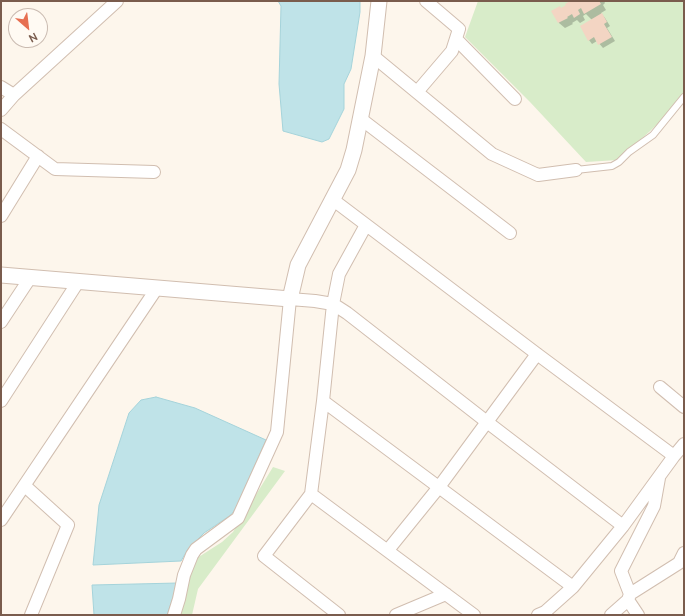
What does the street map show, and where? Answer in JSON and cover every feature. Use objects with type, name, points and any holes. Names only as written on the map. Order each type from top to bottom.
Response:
[{"type":"street","points":[[1,110],[14,95],[117,1]]},
{"type":"street","points":[[174,615],[180,598],[184,575],[192,555],[196,549],[238,518],[277,432],[290,299],[298,265],[348,170],[361,119],[373,56],[379,1]]},
{"type":"street","points":[[417,92],[452,51],[459,29],[426,1]]},
{"type":"street","points":[[456,39],[515,99]]},
{"type":"street","points":[[373,56],[492,154],[538,175],[576,170]]},
{"type":"street","points":[[1,87],[14,95]]},
{"type":"street","points":[[361,119],[510,233]]},
{"type":"street","points":[[1,129],[55,169],[154,172]]},
{"type":"street","points":[[1,216],[38,156]]},
{"type":"street","points":[[332,199],[674,456]]},
{"type":"street","points":[[339,615],[264,556],[311,494],[323,401],[333,304],[339,274],[366,224]]},
{"type":"street","points":[[1,276],[315,301],[333,304],[347,313],[623,526]]},
{"type":"street","points":[[1,322],[30,278]]},
{"type":"street","points":[[1,401],[78,282]]},
{"type":"street","points":[[1,520],[157,288]]},
{"type":"street","points":[[388,550],[439,487],[537,354]]},
{"type":"street","points":[[660,387],[684,407]]},
{"type":"street","points":[[323,401],[573,586]]},
{"type":"street","points":[[538,615],[546,612],[573,586],[623,526],[684,444]]},
{"type":"street","points":[[638,615],[629,597],[621,571],[654,506],[660,475]]},
{"type":"street","points":[[25,486],[68,525],[32,615]]},
{"type":"street","points":[[311,494],[474,615]]},
{"type":"street","points":[[611,615],[629,597],[678,563],[684,553]]},
{"type":"street","points":[[396,615],[446,594]]},
{"type":"lane","points":[[576,170],[612,166],[619,162],[629,152],[653,135],[684,97]]},
{"type":"green space","points":[[478,1],[684,1],[684,99],[618,160],[586,162],[530,102],[465,37]]},
{"type":"green space","points":[[273,467],[285,471],[198,589],[192,615],[181,615],[187,567],[194,560],[222,542],[233,532]]},
{"type":"water","points":[[278,1],[360,1],[360,12],[351,69],[344,84],[344,109],[329,139],[322,142],[283,131],[279,84],[281,6]]},
{"type":"water","points":[[156,397],[195,408],[266,440],[236,508],[231,515],[204,533],[188,549],[181,561],[93,565],[99,505],[129,413],[141,400]]},
{"type":"water","points":[[178,583],[167,615],[94,615],[92,585]]},
{"type":"building","points":[[570,1],[599,1],[601,4],[584,14],[581,8],[578,10],[580,14],[574,18],[572,14],[567,17],[568,18],[558,23],[551,11],[560,6],[561,8]]},
{"type":"building","points":[[602,13],[607,22],[604,24],[612,37],[598,45],[594,37],[588,41],[580,26]]}]
